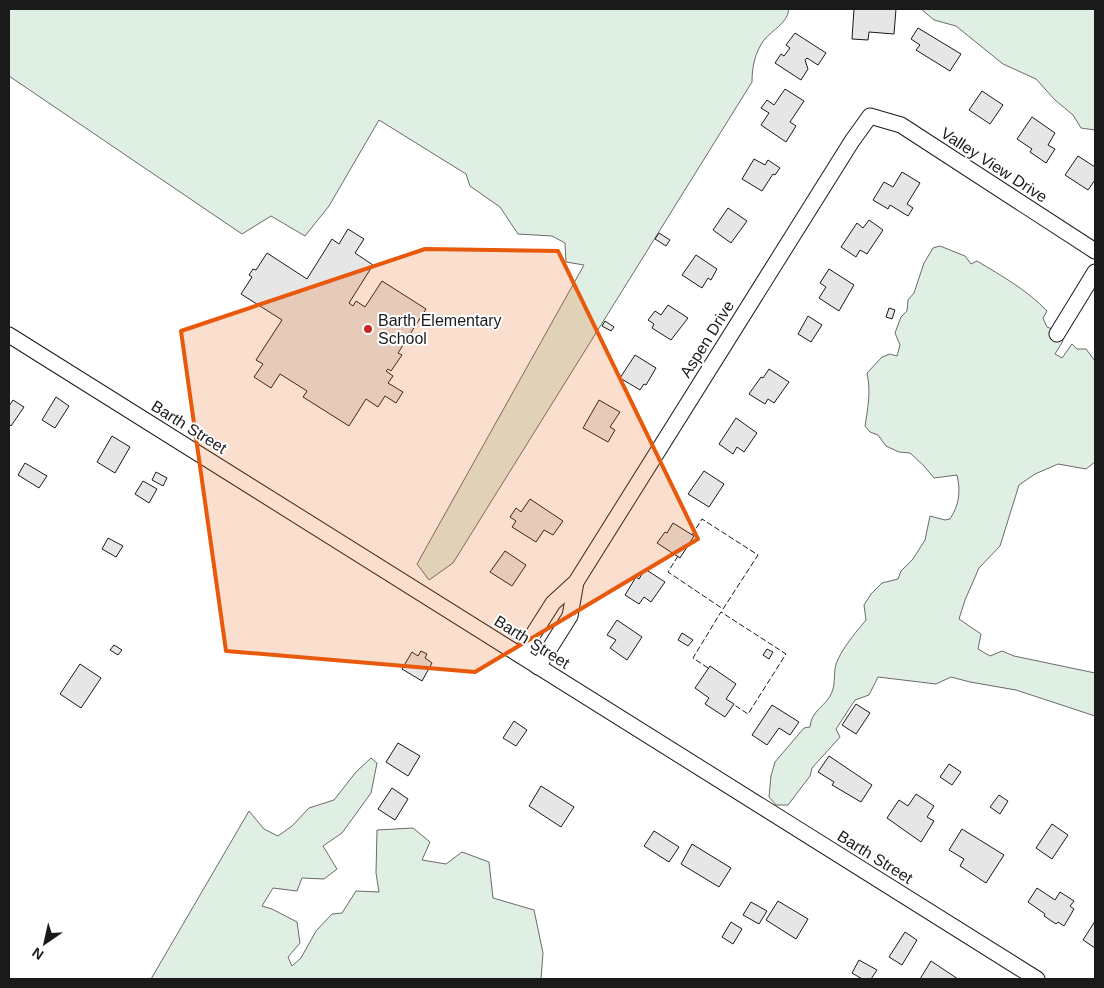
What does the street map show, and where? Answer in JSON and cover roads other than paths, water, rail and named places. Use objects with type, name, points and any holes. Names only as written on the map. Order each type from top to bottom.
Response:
[{"type":"street","name":"Valley View Drive","points":[[870,116],[901,125],[1095,251]]},
{"type":"street","name":"Aspen Drive","points":[[520,656],[554,603],[576,582],[852,141],[870,116]]},
{"type":"street","points":[[1057,334],[1095,272]]},
{"type":"street","name":"Barth Street","points":[[9,335],[1037,979]]},
{"type":"street","name":"Aspen Drive","points":[[538,667],[570,616],[576,582]]},
{"type":"place","name":"Barth Elementary School","points":[[368,329]]}]
